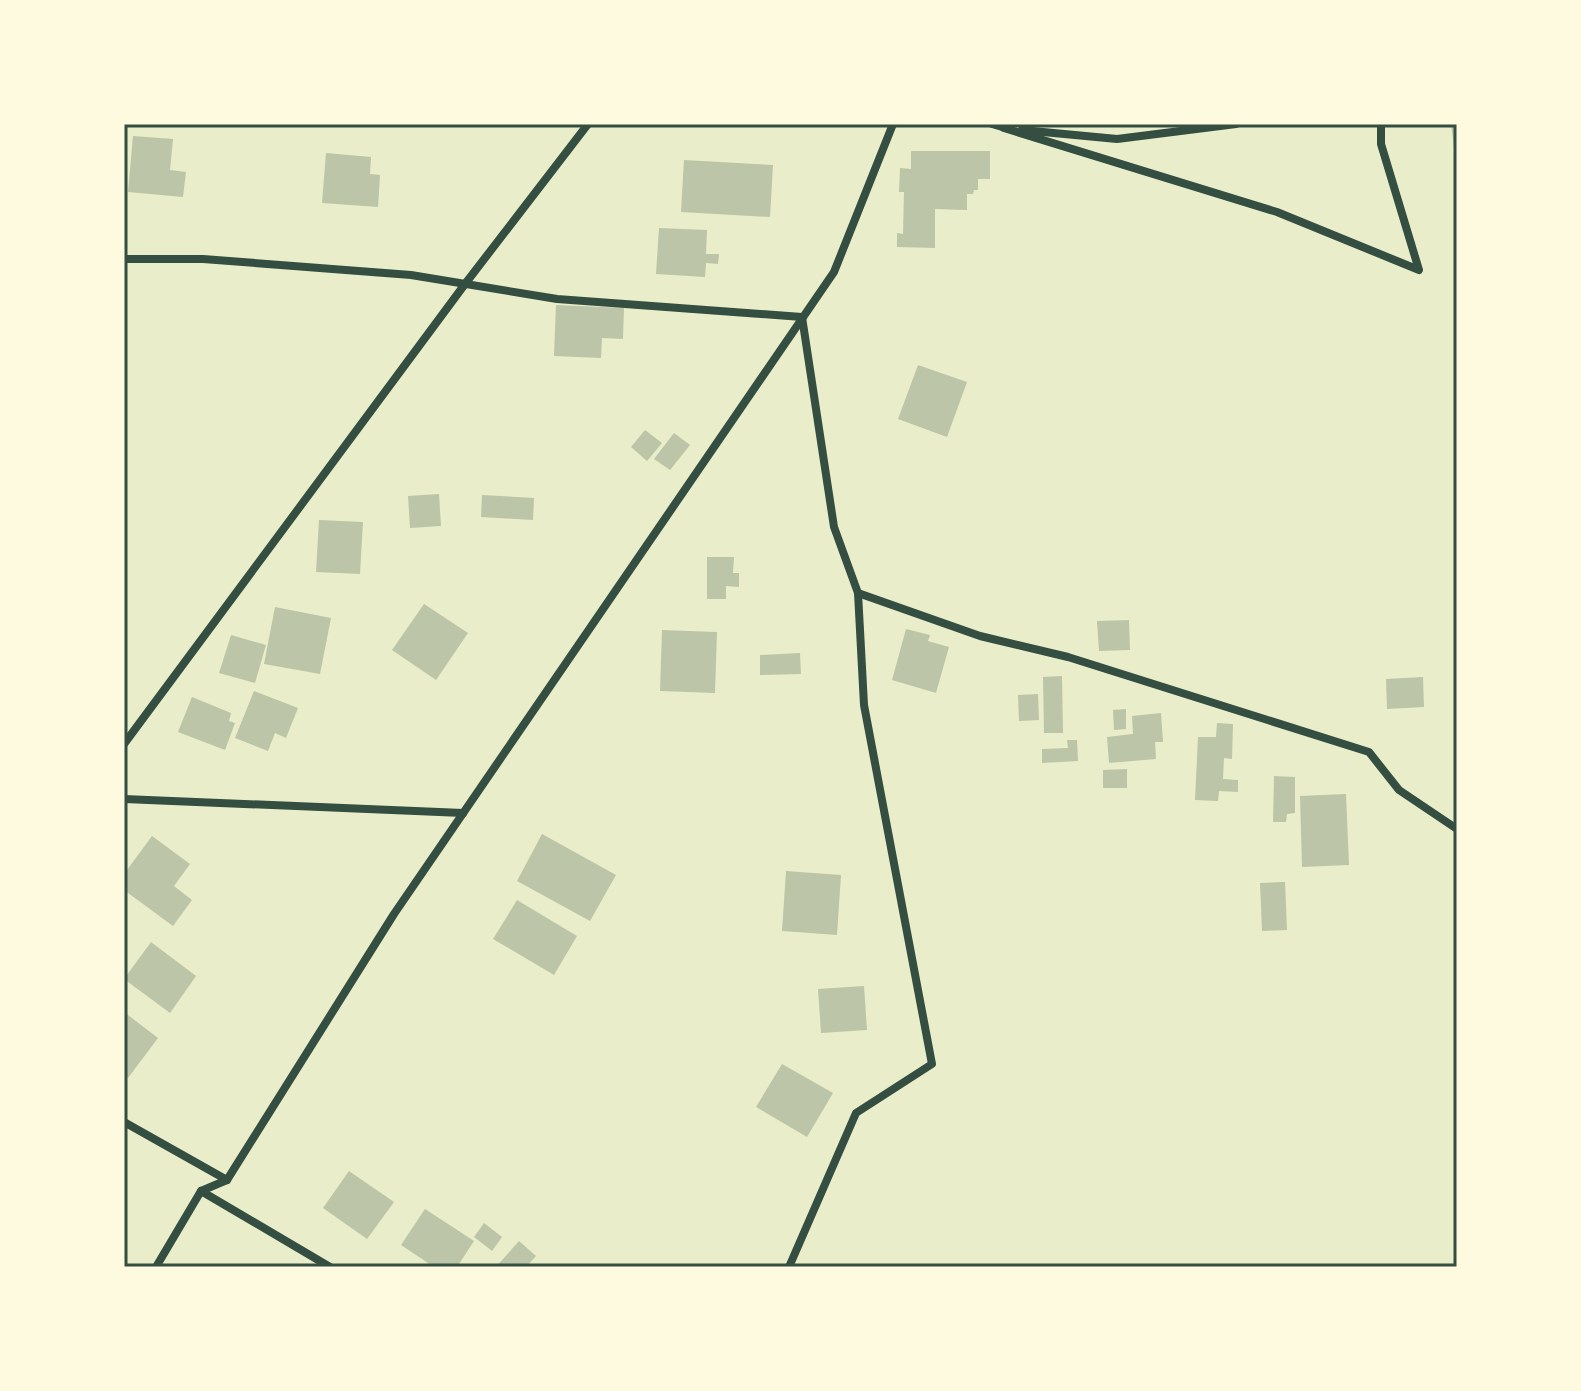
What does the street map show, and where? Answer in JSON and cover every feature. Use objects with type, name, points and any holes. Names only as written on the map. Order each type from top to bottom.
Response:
[{"type":"street","points":[[124,744],[465,284],[588,124]]},
{"type":"street","points":[[156,1267],[201,1191],[227,1180],[394,914],[834,272],[893,124]]},
{"type":"street","points":[[992,124],[1277,212],[1419,270],[1381,144],[1381,124]]},
{"type":"street","points":[[1004,128],[1117,139],[1236,124]]},
{"type":"street","points":[[124,259],[218,260],[411,275],[557,299],[802,317]]},
{"type":"street","points":[[789,1267],[856,1113],[932,1064],[864,705],[858,593],[834,527],[802,317]]},
{"type":"street","points":[[858,593],[980,636],[1068,657],[1369,752],[1399,790],[1457,829]]},
{"type":"street","points":[[124,799],[463,813]]},
{"type":"street","points":[[124,1122],[227,1180]]},
{"type":"street","points":[[201,1191],[330,1267]]},
{"type":"building","points":[[1451,124],[1457,124],[1457,155],[1455,155]]},
{"type":"building","points":[[133,136],[173,139],[170,170],[186,172],[183,197],[128,192]]},
{"type":"building","points":[[911,151],[990,151],[990,179],[978,179],[978,190],[967,194],[967,210],[935,209],[935,248],[897,247],[897,233],[903,234],[904,192],[899,192],[900,168],[911,169]]},
{"type":"building","points":[[326,153],[371,157],[370,174],[380,175],[378,207],[322,203]]},
{"type":"building","points":[[684,160],[773,165],[770,217],[681,212]]},
{"type":"building","points":[[659,228],[707,230],[706,254],[719,254],[718,264],[706,263],[705,277],[656,274]]},
{"type":"building","points":[[556,305],[624,308],[623,339],[602,338],[601,358],[554,356]]},
{"type":"building","points":[[918,365],[967,382],[947,437],[898,419]]},
{"type":"building","points":[[645,430],[662,443],[647,461],[631,447]]},
{"type":"building","points":[[674,433],[690,445],[670,470],[654,459]]},
{"type":"building","points":[[439,494],[441,526],[410,528],[408,496]]},
{"type":"building","points":[[482,495],[534,498],[533,520],[481,517]]},
{"type":"building","points":[[319,520],[363,522],[360,574],[316,572]]},
{"type":"building","points":[[707,557],[734,557],[733,573],[739,573],[739,587],[726,586],[726,599],[707,599]]},
{"type":"building","points":[[424,604],[468,633],[436,680],[392,650]]},
{"type":"building","points":[[275,607],[331,618],[320,674],[264,664]]},
{"type":"building","points":[[1129,620],[1130,650],[1099,651],[1097,621]]},
{"type":"building","points":[[906,629],[930,635],[928,641],[949,647],[936,693],[892,680]]},
{"type":"building","points":[[662,630],[717,632],[715,693],[660,691]]},
{"type":"building","points":[[231,635],[266,645],[255,683],[219,673]]},
{"type":"building","points":[[800,653],[801,674],[760,675],[760,655]]},
{"type":"building","points":[[1062,676],[1063,733],[1044,733],[1043,677]]},
{"type":"building","points":[[1423,677],[1424,707],[1387,709],[1386,679]]},
{"type":"building","points":[[254,691],[298,708],[286,738],[275,733],[268,751],[235,738]]},
{"type":"building","points":[[1038,694],[1039,720],[1019,721],[1018,695]]},
{"type":"building","points":[[192,697],[231,713],[229,721],[235,723],[225,750],[178,732]]},
{"type":"building","points":[[1126,709],[1126,729],[1114,730],[1113,710]]},
{"type":"building","points":[[1161,713],[1163,742],[1155,742],[1156,759],[1109,763],[1107,737],[1133,734],[1132,716]]},
{"type":"building","points":[[1217,723],[1233,724],[1232,759],[1224,758],[1223,779],[1238,780],[1238,792],[1219,791],[1218,801],[1195,800],[1198,737],[1216,737]]},
{"type":"building","points":[[1067,740],[1077,740],[1078,761],[1042,763],[1042,749],[1068,748]]},
{"type":"building","points":[[1127,769],[1127,788],[1103,788],[1103,770]]},
{"type":"building","points":[[1274,776],[1295,777],[1295,813],[1287,814],[1286,822],[1273,822]]},
{"type":"building","points":[[1346,794],[1349,865],[1302,867],[1300,796]]},
{"type":"building","points":[[542,834],[616,875],[590,921],[517,881]]},
{"type":"building","points":[[152,836],[190,864],[174,886],[192,900],[173,926],[124,890],[124,874]]},
{"type":"building","points":[[786,871],[841,875],[837,935],[782,931]]},
{"type":"building","points":[[1285,882],[1287,930],[1262,931],[1260,883]]},
{"type":"building","points":[[517,900],[577,936],[554,975],[493,939]]},
{"type":"building","points":[[151,942],[196,976],[170,1013],[124,979]]},
{"type":"building","points":[[864,986],[867,1030],[821,1033],[818,989]]},
{"type":"building","points":[[124,1012],[158,1038],[128,1078],[124,1074]]},
{"type":"building","points":[[782,1064],[833,1093],[807,1137],[756,1107]]},
{"type":"building","points":[[349,1171],[394,1202],[367,1239],[323,1208]]},
{"type":"building","points":[[425,1209],[474,1241],[457,1267],[434,1267],[401,1245]]},
{"type":"building","points":[[484,1223],[502,1237],[492,1251],[474,1237]]},
{"type":"building","points":[[519,1241],[536,1256],[526,1267],[496,1267]]}]
